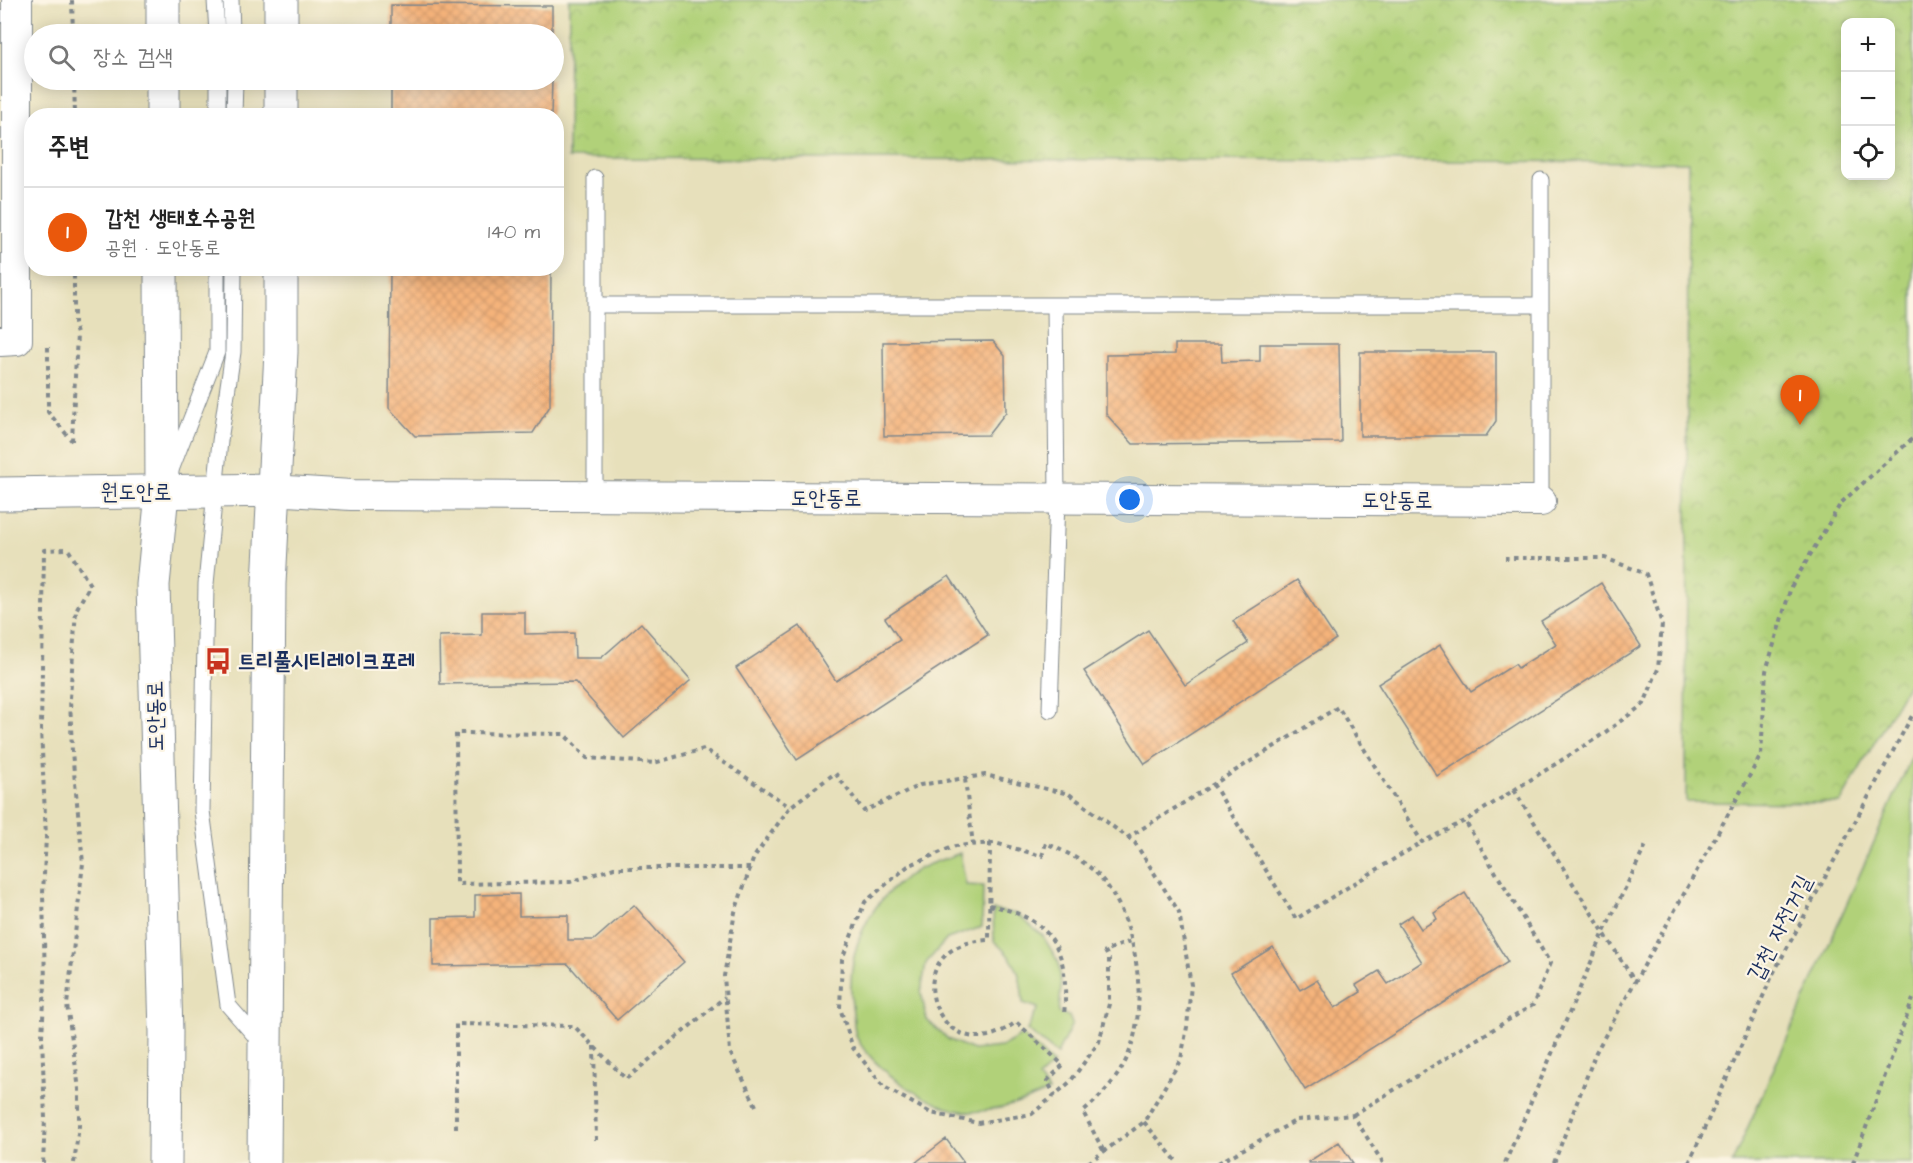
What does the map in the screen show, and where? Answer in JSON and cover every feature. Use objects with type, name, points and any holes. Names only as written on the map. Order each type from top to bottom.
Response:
[{"type":"main road","points":[[163,0],[163,24]]},
{"type":"main road","points":[[280,0],[281,24]]},
{"type":"main road","points":[[163,90],[163,108]]},
{"type":"main road","points":[[281,90],[281,108]]},
{"type":"main road","name":"도안동로","points":[[161,276],[162,493],[153,585],[166,1032],[165,1163]]},
{"type":"main road","points":[[264,1163],[267,684],[272,490],[281,352],[281,276]]},
{"type":"main road","name":"원도안로","points":[[0,494],[272,490]]},
{"type":"street","points":[[9,340],[17,0]]},
{"type":"street","name":"도안동로","points":[[272,490],[351,495],[1541,501]]},
{"type":"lane","points":[[215,0],[216,24]]},
{"type":"lane","points":[[231,0],[232,24]]},
{"type":"lane","points":[[218,90],[218,108]]},
{"type":"lane","points":[[234,90],[234,108]]},
{"type":"lane","points":[[595,178],[595,496]]},
{"type":"lane","name":"도안동로","points":[[1541,180],[1541,501]]},
{"type":"lane","points":[[162,493],[217,352],[217,276]]},
{"type":"lane","points":[[234,276],[233,352],[220,441],[205,601],[202,811],[228,1005],[266,1048]]},
{"type":"lane","points":[[595,305],[1541,305]]},
{"type":"lane","points":[[1050,710],[1057,499],[1055,305]]},
{"type":"path","points":[[72,0],[73,24]]},
{"type":"path","points":[[74,90],[75,108]]},
{"type":"path","points":[[48,412],[72,441],[77,334],[74,324],[74,276]]},
{"type":"path","points":[[1554,1163],[1596,1052],[1761,755],[1766,671],[1791,586],[1841,503],[1913,438]]},
{"type":"path","points":[[43,1163],[45,1119],[42,1036],[45,984],[43,893],[46,837],[41,729],[44,550],[68,549],[90,585],[76,610],[70,698],[72,752],[82,863],[67,1005],[79,1089],[79,1126],[74,1163]]},
{"type":"path","points":[[1213,784],[1296,919],[1422,842],[1465,821],[1644,704],[1658,669],[1662,624],[1646,574],[1605,558],[1505,558]]},
{"type":"path","points":[[1128,838],[1338,707],[1422,842]]},
{"type":"path","name":"갑천 자전거길","points":[[1689,1163],[1773,974],[1913,714]]},
{"type":"path","points":[[750,868],[614,868],[570,882],[456,884],[456,733],[564,734],[587,758],[654,763],[704,748],[790,807]]},
{"type":"path","points":[[756,1106],[730,1052],[724,976],[735,912],[754,857],[790,807],[835,773],[864,811],[920,785],[985,775],[1069,794],[1135,843],[1179,912],[1191,985],[1181,1059],[1144,1122],[1088,1163]]},
{"type":"path","points":[[965,778],[973,845]]},
{"type":"path","points":[[1514,790],[1635,982]]},
{"type":"path","points":[[1218,1163],[1297,1120],[1353,1115],[1533,1005],[1550,963],[1465,821]]},
{"type":"path","points":[[990,843],[989,940],[958,944],[944,955],[934,972],[933,992],[937,1009],[946,1024],[963,1035],[983,1038],[1002,1033],[1016,1022],[1063,1065],[1047,1081],[1055,1095]]},
{"type":"path","points":[[1103,1150],[1083,1112],[1103,1095],[1125,1063],[1138,1025],[1139,990],[1131,940],[1122,914],[1101,877],[1076,858],[1046,843],[1042,856],[990,843],[955,846],[908,866],[865,902],[842,959],[840,1008],[853,1048],[884,1087],[931,1113],[978,1123],[1032,1114],[1070,1082],[1099,1041],[1110,1004],[1109,959],[1105,951],[1131,940]]},
{"type":"path","points":[[1504,1163],[1604,932],[1647,843]]},
{"type":"path","points":[[989,905],[1015,910],[1042,926],[1062,956],[1066,992],[1064,1015]]},
{"type":"path","points":[[456,1128],[456,1024],[574,1026],[626,1079],[726,997]]},
{"type":"path","points":[[1853,1163],[1913,999]]},
{"type":"path","points":[[594,1046],[596,1140]]},
{"type":"path","points":[[1353,1115],[1383,1163]]},
{"type":"path","points":[[1144,1122],[1178,1163]]},
{"type":"green space","points":[[569,0],[1913,0],[1913,675],[1840,803],[1686,802],[1688,162],[568,158]]},
{"type":"green space","points":[[1913,754],[1913,1163],[1732,1163]]},
{"type":"green space","points":[[960,853],[966,885],[983,886],[982,927],[947,939],[926,963],[921,992],[927,1020],[948,1039],[973,1050],[1001,1047],[1022,1035],[1053,1064],[1038,1078],[1049,1091],[1011,1106],[970,1112],[939,1105],[922,1096],[905,1086],[875,1061],[856,1036],[851,992],[855,952],[861,933],[882,900],[897,885],[919,869]]},
{"type":"green space","points":[[993,910],[1017,914],[1043,936],[1059,963],[1061,988],[1059,1013],[1069,1016],[1072,1024],[1057,1054],[1027,1030],[1038,1008],[1023,1003],[1021,983],[1013,961],[994,941]]},
{"type":"building","points":[[391,5],[552,6],[552,24],[391,24]]},
{"type":"building","points":[[391,90],[552,90],[551,108],[391,108]]},
{"type":"building","points":[[390,276],[551,276],[550,406],[533,433],[415,436],[389,408]]},
{"type":"building","points":[[993,341],[1005,356],[1006,412],[988,435],[884,436],[883,342]]},
{"type":"building","points":[[1175,344],[1221,344],[1222,362],[1260,361],[1260,344],[1339,344],[1341,442],[1133,444],[1106,414],[1106,355],[1175,354]]},
{"type":"building","points":[[1360,352],[1496,352],[1496,421],[1486,436],[1360,436]]},
{"type":"building","points":[[949,576],[988,635],[797,760],[736,668],[800,626],[836,681],[900,640],[885,618]]},
{"type":"building","points":[[1297,580],[1336,639],[1145,764],[1084,671],[1148,630],[1185,685],[1248,643],[1233,621]]},
{"type":"building","points":[[1601,583],[1641,646],[1437,776],[1378,684],[1440,645],[1471,692],[1515,664],[1518,668],[1556,644],[1541,621]]},
{"type":"building","points":[[482,612],[525,612],[525,634],[574,633],[575,658],[601,658],[641,623],[691,680],[624,738],[575,682],[440,684],[439,636],[482,635]]},
{"type":"building","points":[[1465,893],[1508,962],[1305,1090],[1231,973],[1273,947],[1300,990],[1317,980],[1335,1008],[1361,992],[1356,985],[1379,971],[1388,984],[1422,962],[1398,924],[1412,915],[1421,929],[1437,919],[1434,913]]},
{"type":"building","points":[[519,894],[519,916],[568,915],[568,940],[594,940],[634,905],[684,962],[617,1020],[568,964],[433,966],[433,918],[475,917],[475,895]]},
{"type":"building","points":[[946,1139],[964,1163],[915,1163]]},
{"type":"building","points":[[1339,1142],[1353,1163],[1308,1162]]},
{"type":"place","name":"갑천 생태호수공원","points":[[1800,425]]},
{"type":"place","name":"트리풀시티레이크포레","points":[[218,661]]}]
